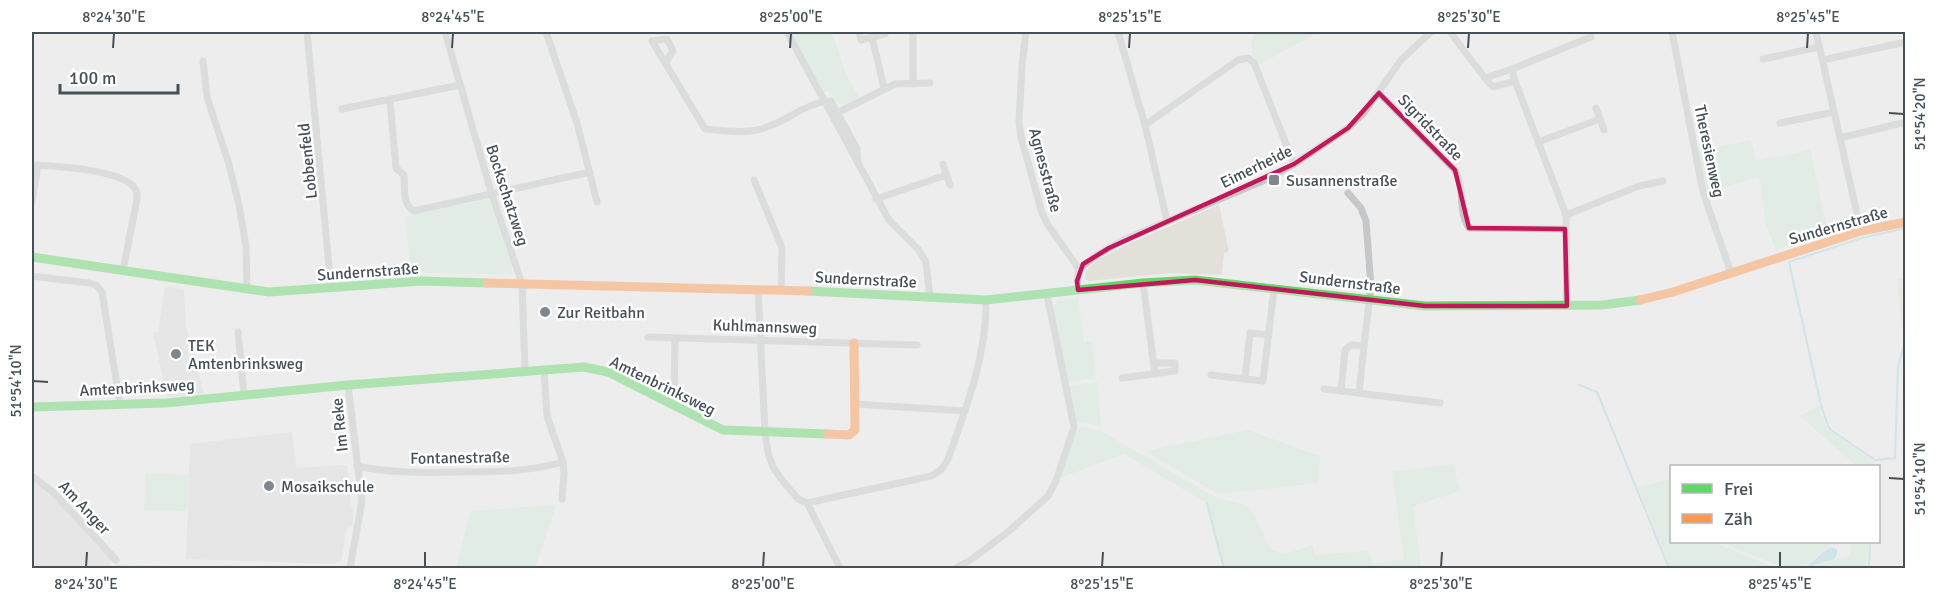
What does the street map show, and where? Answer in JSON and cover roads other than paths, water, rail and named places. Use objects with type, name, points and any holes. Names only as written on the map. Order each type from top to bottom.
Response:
[{"type":"street","name":"Lobbenfeld","points":[[309,32],[331,288]]},
{"type":"street","name":"Bockschatzweg","points":[[445,32],[492,195],[522,284],[525,370]]},
{"type":"street","points":[[546,32],[577,123],[597,202]]},
{"type":"street","points":[[787,32],[876,199],[889,220],[918,249],[926,262],[930,298]]},
{"type":"street","points":[[859,32],[861,40],[885,34]]},
{"type":"street","points":[[913,32],[913,84]]},
{"type":"street","name":"Agnesstraße","points":[[1026,32],[1019,122],[1021,137],[1042,213],[1079,268]]},
{"type":"street","points":[[1118,32],[1146,125],[1167,221]]},
{"type":"street","name":"Eimerheide","points":[[1079,268],[1109,248],[1264,180],[1294,164],[1348,128],[1363,114],[1401,60],[1431,32]]},
{"type":"street","points":[[1450,32],[1493,87],[1515,81]]},
{"type":"street","name":"Theresienweg","points":[[1672,32],[1703,192],[1731,273]]},
{"type":"street","points":[[1816,32],[1861,231]]},
{"type":"street","points":[[872,37],[884,88]]},
{"type":"street","points":[[1485,78],[1591,37]]},
{"type":"street","points":[[1822,60],[1905,42]]},
{"type":"street","points":[[1763,59],[1819,47]]},
{"type":"street","points":[[1146,125],[1238,60],[1248,58],[1254,63],[1294,164]]},
{"type":"street","points":[[203,62],[207,97],[228,161],[239,205],[246,246],[247,289]]},
{"type":"street","points":[[665,63],[705,129],[745,132],[758,130],[817,103],[831,101],[857,149],[858,163]]},
{"type":"street","points":[[1512,69],[1566,215],[1567,306]]},
{"type":"street","points":[[837,113],[895,84],[930,83]]},
{"type":"street","points":[[342,109],[460,86]]},
{"type":"street","name":"Sigridstraße","points":[[1379,93],[1455,170],[1461,185],[1464,220],[1469,228],[1566,229]]},
{"type":"street","points":[[390,101],[396,168],[404,175],[406,202],[409,209],[414,212],[590,172]]},
{"type":"street","points":[[1596,108],[1604,130]]},
{"type":"street","points":[[1780,123],[1833,112]]},
{"type":"street","points":[[1538,142],[1600,119]]},
{"type":"street","points":[[1839,138],[1905,122]]},
{"type":"street","points":[[943,164],[950,185]]},
{"type":"street","points":[[32,202],[35,165],[88,170],[124,180],[133,186],[137,199],[123,271]]},
{"type":"street","points":[[876,199],[946,175]]},
{"type":"street","points":[[754,180],[782,248],[782,290]]},
{"type":"street","points":[[1566,215],[1639,186],[1663,181]]},
{"type":"street","points":[[1348,193],[1361,208],[1366,221],[1371,286],[1359,393]]},
{"type":"street","name":"Sundernstraße","points":[[32,257],[247,289],[285,292],[423,281],[758,289],[986,300],[1143,283],[1195,280],[1425,306],[1567,306],[1602,305],[1641,300],[1861,231],[1905,222]]},
{"type":"street","points":[[1078,290],[1079,268]]},
{"type":"street","points":[[32,276],[89,282],[96,285],[102,292],[120,404]]},
{"type":"street","points":[[1143,283],[1155,374]]},
{"type":"street","points":[[758,289],[768,453],[775,471],[798,499],[807,503],[931,476],[942,469],[948,459],[965,411],[978,357],[986,300]]},
{"type":"street","points":[[1211,375],[1263,381],[1274,289]]},
{"type":"street","points":[[956,568],[1009,531],[1048,496],[1056,481],[1074,427],[1047,294]]},
{"type":"street","points":[[238,333],[244,395]]},
{"type":"street","points":[[1245,379],[1250,333],[1269,335]]},
{"type":"street","name":"Kuhlmannsweg","points":[[648,337],[917,345]]},
{"type":"street","points":[[671,405],[674,398],[675,338]]},
{"type":"street","points":[[854,343],[855,404],[965,411]]},
{"type":"street","points":[[1341,391],[1345,350],[1351,345],[1364,345]]},
{"type":"street","points":[[1122,378],[1175,371],[1175,363],[1154,363]]},
{"type":"street","name":"Amtenbrinksweg","points":[[32,407],[165,403],[348,385],[573,367],[596,368],[638,386],[723,430],[849,435],[855,430],[855,404]]},
{"type":"street","points":[[544,369],[547,416],[563,462],[562,499]]},
{"type":"street","name":"Im Reke","points":[[348,385],[362,509],[350,568]]},
{"type":"street","points":[[1324,389],[1440,403]]},
{"type":"street","name":"Fontanestraße","points":[[357,466],[378,471],[495,472],[543,468],[563,462]]},
{"type":"street","name":"Am Anger","points":[[32,476],[53,492],[116,560]]},
{"type":"street","points":[[807,503],[840,568]]},
{"type":"water","points":[[1830,547],[1837,549],[1834,559],[1809,567],[1808,565]]},
{"type":"waterway","points":[[1906,228],[1862,238],[1789,262],[1821,405],[1828,426],[1875,460],[1895,458],[1898,366],[1906,339]]},
{"type":"waterway","points":[[1579,385],[1597,392],[1669,568]]},
{"type":"waterway","points":[[1207,503],[1224,568]]},
{"type":"waterway","points":[[1869,568],[1870,543]]},
{"type":"place","name":"Susannenstraße","points":[[1274,180]]},
{"type":"place","name":"Zur Reitbahn","points":[[545,312]]},
{"type":"place","name":"TEK Amtenbrinksweg","points":[[176,354]]},
{"type":"place","name":"Mosaikschule","points":[[269,486]]}]
